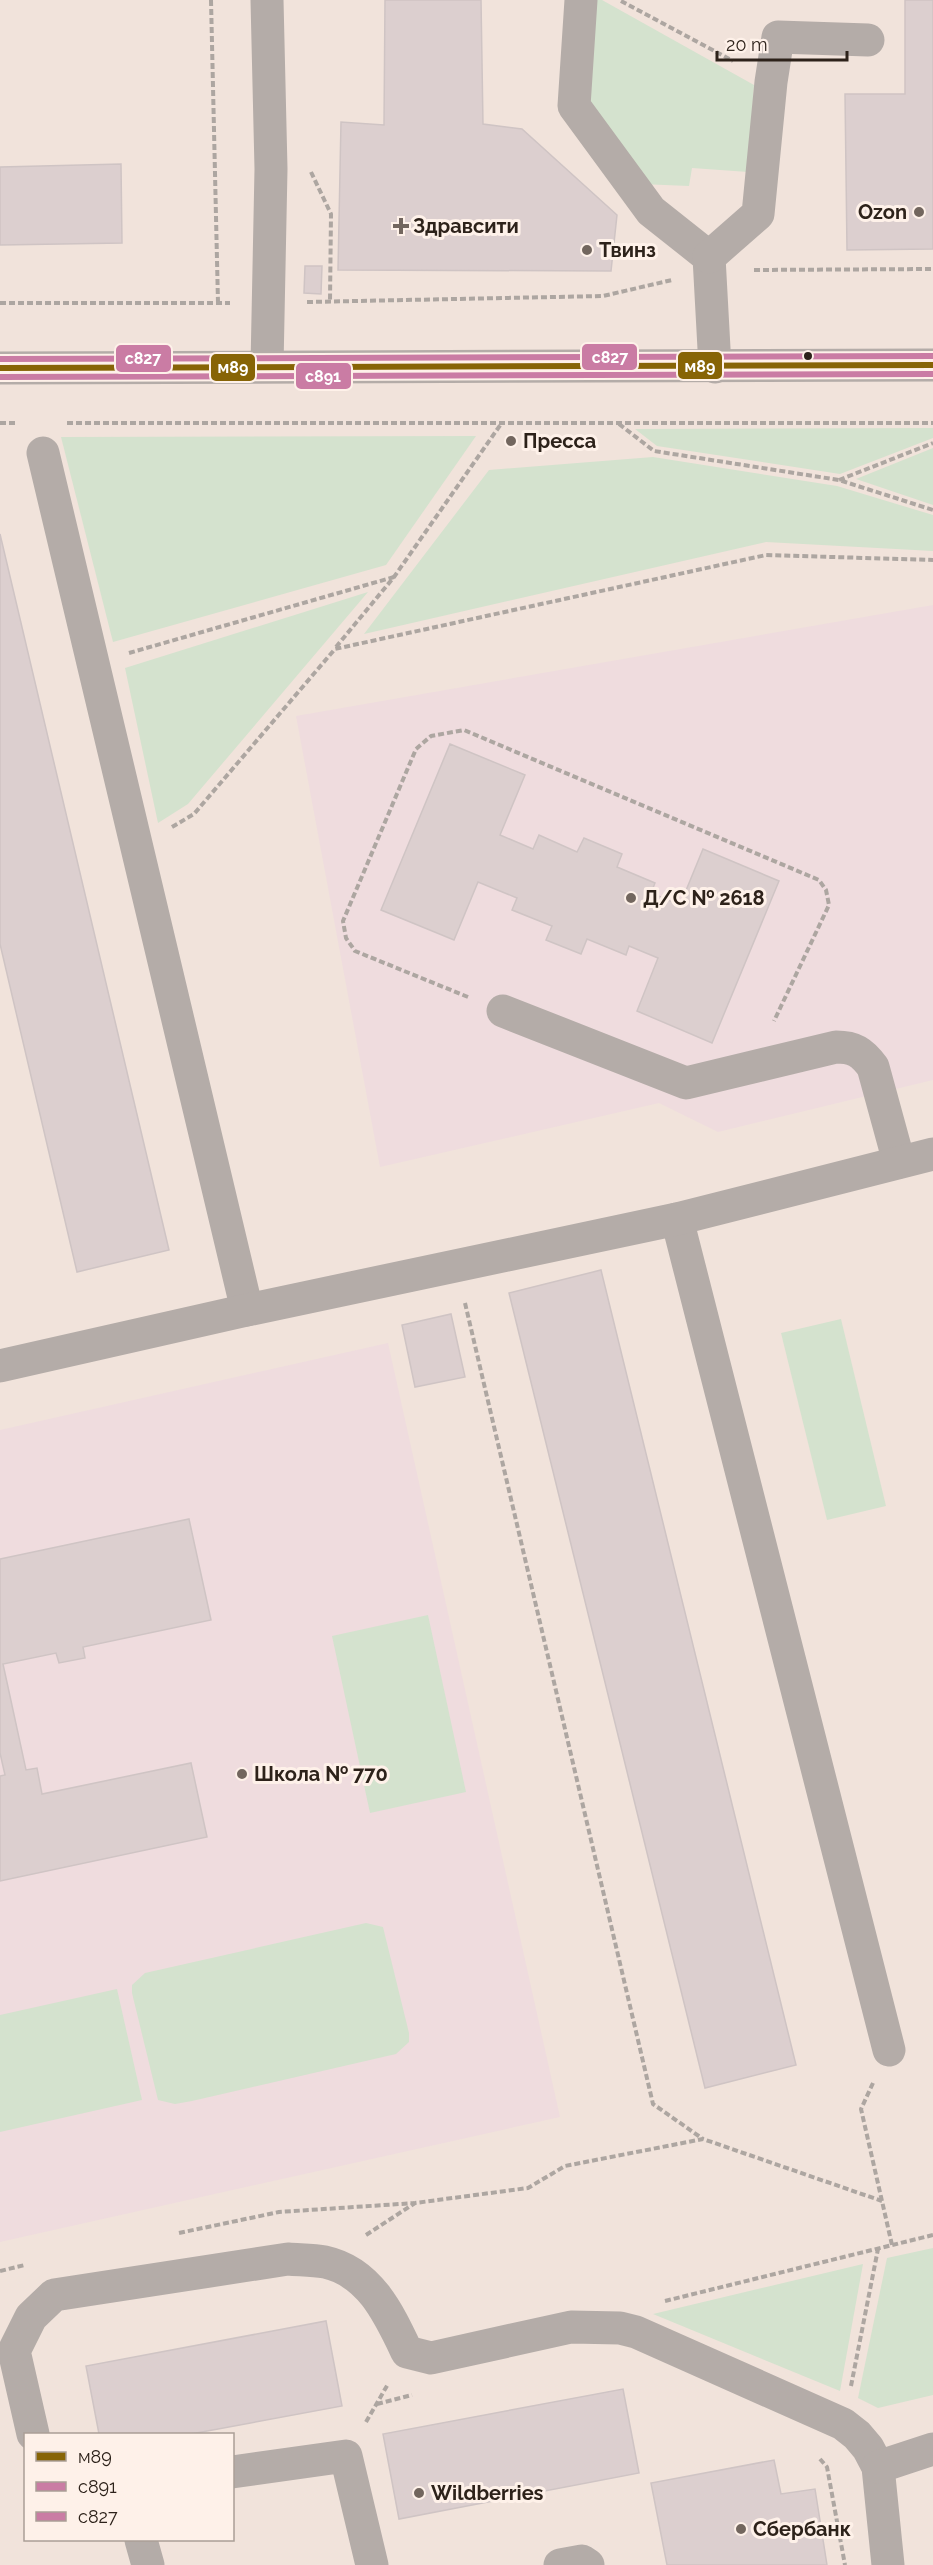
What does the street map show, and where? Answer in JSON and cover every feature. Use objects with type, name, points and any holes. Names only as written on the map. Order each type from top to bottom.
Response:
[{"type":"street","points":[[267,0],[271,169],[267,366]]},
{"type":"street","points":[[580,0],[574,106],[651,211],[709,264],[715,366]]},
{"type":"street","points":[[709,264],[758,214],[771,82],[778,37],[868,40]]},
{"type":"street","points":[[0,368],[933,365]]},
{"type":"street","points":[[43,453],[247,1310]]},
{"type":"street","points":[[502,1011],[686,1083],[836,1047],[852,1047],[864,1055],[873,1067],[899,1162]]},
{"type":"street","points":[[0,1366],[247,1310],[677,1219],[933,1154]]},
{"type":"street","points":[[677,1219],[889,2050]]},
{"type":"street","points":[[33,2433],[7,2352],[31,2317],[54,2295],[288,2259],[326,2262],[361,2278],[384,2306],[408,2352],[431,2358],[571,2327],[628,2330],[843,2424],[857,2434],[878,2467],[888,2565]]},
{"type":"street","points":[[878,2467],[933,2449]]},
{"type":"street","points":[[234,2472],[346,2456],[372,2565]]},
{"type":"street","points":[[141,2541],[148,2565]]},
{"type":"street","points":[[560,2565],[582,2561],[588,2565]]},
{"type":"path","points":[[211,0],[218,303]]},
{"type":"path","points":[[618,0],[771,82]]},
{"type":"path","points":[[271,169],[312,172],[331,214],[330,301]]},
{"type":"path","points":[[0,303],[269,303],[603,296],[709,264],[933,268]]},
{"type":"path","points":[[0,423],[22,423]]},
{"type":"path","points":[[57,423],[933,423]]},
{"type":"path","points":[[618,423],[654,451],[839,480],[933,510]]},
{"type":"path","points":[[194,814],[394,577],[502,424]]},
{"type":"path","points":[[839,480],[933,443]]},
{"type":"path","points":[[335,649],[766,555],[933,560]]},
{"type":"path","points":[[141,650],[394,577]]},
{"type":"path","points":[[502,1011],[355,951],[346,938],[343,921],[416,749],[431,736],[450,731],[464,730],[819,880],[826,890],[829,905],[753,1067]]},
{"type":"path","points":[[464,1303],[653,2104],[703,2139],[882,2201]]},
{"type":"path","points":[[889,2050],[861,2109],[892,2244]]},
{"type":"path","points":[[326,2262],[416,2203],[528,2188],[565,2166],[703,2139]]},
{"type":"path","points":[[654,2304],[933,2235]]},
{"type":"path","points":[[849,2395],[878,2248]]},
{"type":"path","points":[[346,2456],[408,2352]]},
{"type":"path","points":[[377,2404],[422,2393]]},
{"type":"path","points":[[816,2453],[827,2468],[845,2565]]},
{"type":"shaded area","name":"Д/C № 2618","points":[[933,605],[933,1080],[718,1132],[659,1103],[380,1167],[296,716]]},
{"type":"shaded area","name":"Школа № 770","points":[[388,1343],[560,2117],[0,2242],[0,1430]]},
{"type":"green space","points":[[590,0],[602,0],[754,85],[748,172],[692,168],[689,186],[640,184],[584,105]]},
{"type":"green space","points":[[933,428],[933,438],[840,474],[657,446],[635,429]]},
{"type":"green space","points":[[476,436],[386,565],[113,642],[61,437]]},
{"type":"green space","points":[[933,448],[933,505],[856,479]]},
{"type":"green space","points":[[653,457],[837,486],[933,515],[933,551],[766,542],[364,634],[489,470]]},
{"type":"green space","points":[[368,592],[188,804],[158,823],[125,668]]},
{"type":"green space","points":[[841,1319],[886,1506],[827,1520],[781,1333]]},
{"type":"green space","points":[[428,1615],[466,1792],[370,1813],[332,1636]]},
{"type":"green space","points":[[366,1923],[383,1927],[409,2033],[409,2042],[396,2054],[192,2101],[175,2104],[158,2100],[132,1993],[132,1985],[145,1973]]},
{"type":"green space","points":[[117,1989],[142,2100],[0,2132],[0,2015]]},
{"type":"green space","points":[[933,2248],[933,2395],[878,2408],[858,2398],[887,2258]]},
{"type":"green space","points":[[863,2264],[840,2391],[653,2314]]},
{"type":"building","points":[[385,0],[481,0],[483,124],[522,129],[617,215],[611,271],[338,270],[341,122],[384,125]]},
{"type":"building","points":[[905,0],[933,0],[933,249],[847,250],[845,94],[905,94]]},
{"type":"building","points":[[121,164],[122,243],[0,245],[0,167]]},
{"type":"building","points":[[305,266],[322,266],[321,294],[304,293]]},
{"type":"building","points":[[0,534],[169,1250],[77,1272],[0,944]]},
{"type":"building","points":[[450,744],[525,775],[500,835],[533,849],[539,835],[577,852],[584,838],[622,854],[617,867],[655,883],[651,893],[680,905],[703,849],[779,881],[712,1043],[637,1011],[658,958],[629,946],[626,955],[587,939],[581,954],[546,940],[552,926],[512,910],[517,898],[478,882],[454,940],[381,910]]},
{"type":"building","points":[[601,1270],[796,2065],[705,2088],[509,1293]]},
{"type":"building","points":[[451,1314],[465,1377],[415,1387],[402,1325]]},
{"type":"building","points":[[189,1519],[211,1620],[83,1647],[85,1658],[59,1663],[56,1653],[3,1664],[26,1770],[37,1768],[42,1794],[191,1763],[207,1837],[0,1881],[0,1776],[5,1775],[0,1753],[0,1559]]},
{"type":"building","points":[[326,2321],[342,2406],[196,2433],[99,2433],[86,2366]]},
{"type":"building","points":[[623,2389],[639,2473],[399,2519],[383,2434]]},
{"type":"building","name":"Сбербанк","points":[[774,2460],[781,2494],[815,2489],[827,2565],[667,2565],[651,2483]]},
{"type":"transit line","name":"с827","points":[[0,359],[933,356]]},
{"type":"transit line","name":"м89","points":[[0,368],[933,365]]},
{"type":"transit line","name":"с891","points":[[0,377],[933,374]]},
{"type":"place","name":"Ozon","points":[[919,212]]},
{"type":"place","name":"Здравсити","points":[[401,226]]},
{"type":"place","name":"Твинз","points":[[587,250]]},
{"type":"place","name":"Пресса","points":[[511,441]]},
{"type":"place","name":"Д/C № 2618","points":[[631,898]]},
{"type":"place","name":"Школа № 770","points":[[242,1774]]},
{"type":"place","name":"Wildberries","points":[[419,2493]]},
{"type":"place","name":"Сбербанк","points":[[741,2529]]}]
